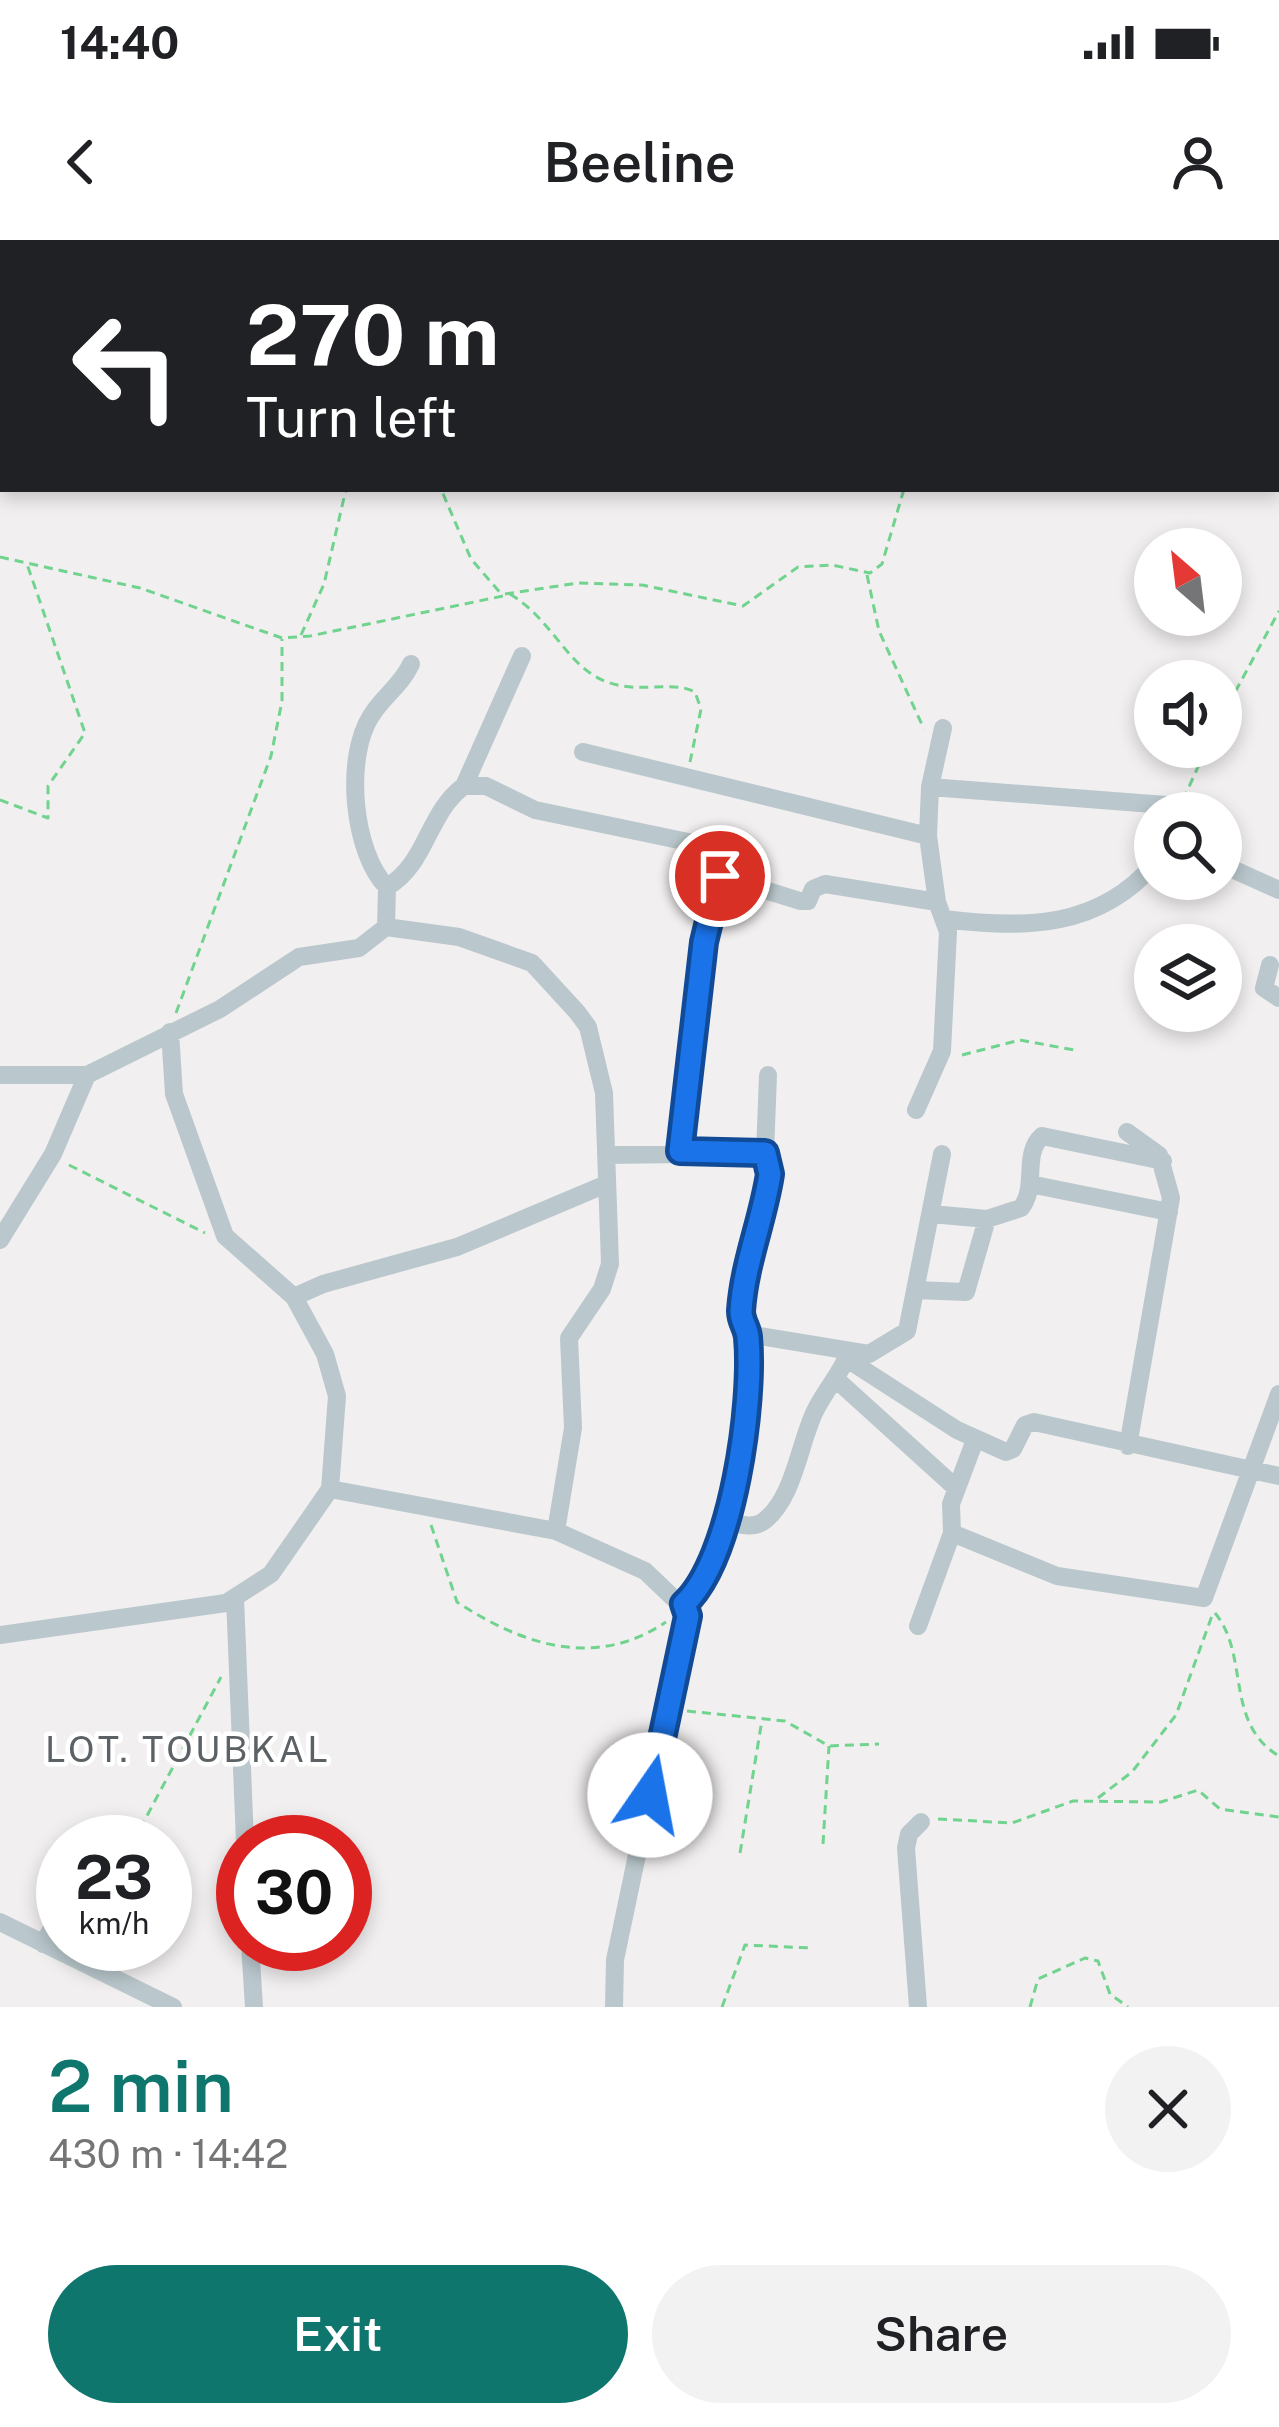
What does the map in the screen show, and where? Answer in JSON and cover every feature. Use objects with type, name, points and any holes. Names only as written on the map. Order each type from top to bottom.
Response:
[{"type":"street","points":[[387,887],[409,869],[431,821],[464,786],[523,656]]},
{"type":"street","points":[[386,927],[387,887],[368,865],[360,840],[356,789],[366,724],[411,664]]},
{"type":"street","points":[[916,1110],[942,1051],[948,932],[928,836],[930,787],[944,728]]},
{"type":"street","points":[[583,752],[928,836]]},
{"type":"street","points":[[464,786],[486,787],[535,810],[722,852],[704,942],[680,1151]]},
{"type":"street","points":[[930,787],[1134,803]]},
{"type":"street","points":[[1242,873],[1279,890]]},
{"type":"street","points":[[720,876],[804,901],[825,884],[1027,925],[1089,915],[1134,883]]},
{"type":"street","points":[[0,1075],[87,1075],[220,1009],[299,957],[359,948],[386,927],[459,938],[532,963],[588,1027],[604,1093],[610,1264],[602,1289],[569,1338],[573,1428],[556,1532]]},
{"type":"street","points":[[1270,965],[1264,988],[1279,998]]},
{"type":"street","points":[[0,1635],[212,1606],[235,1598],[271,1574],[292,1551],[330,1489],[334,1382],[293,1297],[225,1235],[174,1094],[170,1032]]},
{"type":"street","points":[[0,1240],[53,1154],[87,1075]]},
{"type":"street","points":[[614,2007],[615,1960],[686,1606],[697,1592],[727,1522],[744,1422],[748,1331],[741,1315],[770,1174],[765,1153],[768,1075]]},
{"type":"street","points":[[1126,1132],[1163,1161],[1171,1186],[1128,1446]]},
{"type":"street","points":[[931,1214],[987,1219],[1024,1206],[1032,1147],[1047,1135],[1163,1161]]},
{"type":"street","points":[[605,1154],[765,1153]]},
{"type":"street","points":[[748,1331],[849,1355],[869,1354],[907,1331],[942,1154]]},
{"type":"street","points":[[1030,1184],[1169,1213]]},
{"type":"street","points":[[293,1297],[323,1283],[457,1247],[604,1185]]},
{"type":"street","points":[[915,1290],[966,1292],[987,1219]]},
{"type":"street","points":[[727,1522],[753,1526],[767,1519],[799,1457],[815,1411],[838,1381],[849,1355]]},
{"type":"street","points":[[849,1355],[975,1440],[1009,1452],[1023,1427],[1034,1422],[1279,1476]]},
{"type":"street","points":[[838,1381],[956,1488]]},
{"type":"street","points":[[952,1532],[1057,1576],[1140,1585],[1201,1600],[1211,1591],[1279,1394]]},
{"type":"street","points":[[918,1626],[952,1532],[956,1488],[975,1440]]},
{"type":"street","points":[[330,1489],[556,1532],[646,1571],[686,1606]]},
{"type":"street","points":[[235,1598],[243,1815]]},
{"type":"street","points":[[918,2007],[906,1849],[909,1834],[921,1822]]},
{"type":"street","points":[[0,1922],[36,1940]]},
{"type":"street","points":[[99,1971],[173,2007]]},
{"type":"street","points":[[252,1971],[254,2007]]},
{"type":"path","points":[[300,636],[324,584],[345,492]]},
{"type":"path","points":[[443,492],[472,559],[506,594],[537,612],[592,674],[628,689],[695,692],[700,709],[687,778]]},
{"type":"path","points":[[0,557],[140,588],[282,638],[578,584],[642,585],[743,605],[798,567],[832,565],[867,573],[882,564],[903,492]]},
{"type":"path","points":[[0,800],[49,818],[48,786],[85,733],[26,562]]},
{"type":"path","points":[[867,573],[879,631],[938,756]]},
{"type":"path","points":[[1242,679],[1279,610]]},
{"type":"path","points":[[170,1032],[271,756],[281,701],[282,638]]},
{"type":"path","points":[[942,1051],[972,1056],[1020,1040],[1074,1050]]},
{"type":"path","points":[[53,1154],[128,1199],[207,1234],[225,1235]]},
{"type":"path","points":[[430,1505],[433,1539],[457,1602],[543,1642],[604,1650],[686,1606]]},
{"type":"path","points":[[1098,1799],[1132,1772],[1177,1715],[1214,1611],[1229,1635],[1239,1699],[1251,1729],[1279,1756]]},
{"type":"path","points":[[148,1815],[234,1654]]},
{"type":"path","points":[[667,1710],[792,1723],[829,1746],[879,1744]]},
{"type":"path","points":[[740,1853],[762,1718]]},
{"type":"path","points":[[823,1844],[829,1746]]},
{"type":"path","points":[[921,1822],[1012,1823],[1073,1801],[1161,1802],[1198,1790],[1220,1809],[1279,1817]]},
{"type":"path","points":[[722,2007],[745,1945],[812,1948]]},
{"type":"path","points":[[1030,2007],[1038,1979],[1085,1958],[1099,1961],[1110,1994],[1128,2007]]},
{"type":"district","name":"LOT. TOUBKAL","points":[[188,1749]]},
{"type":"route","points":[[650,1795],[688,1616],[684,1604],[697,1592],[727,1522],[744,1422],[748,1331],[742,1309],[752,1242],[770,1174],[765,1153],[680,1151],[704,942],[720,876]]}]
